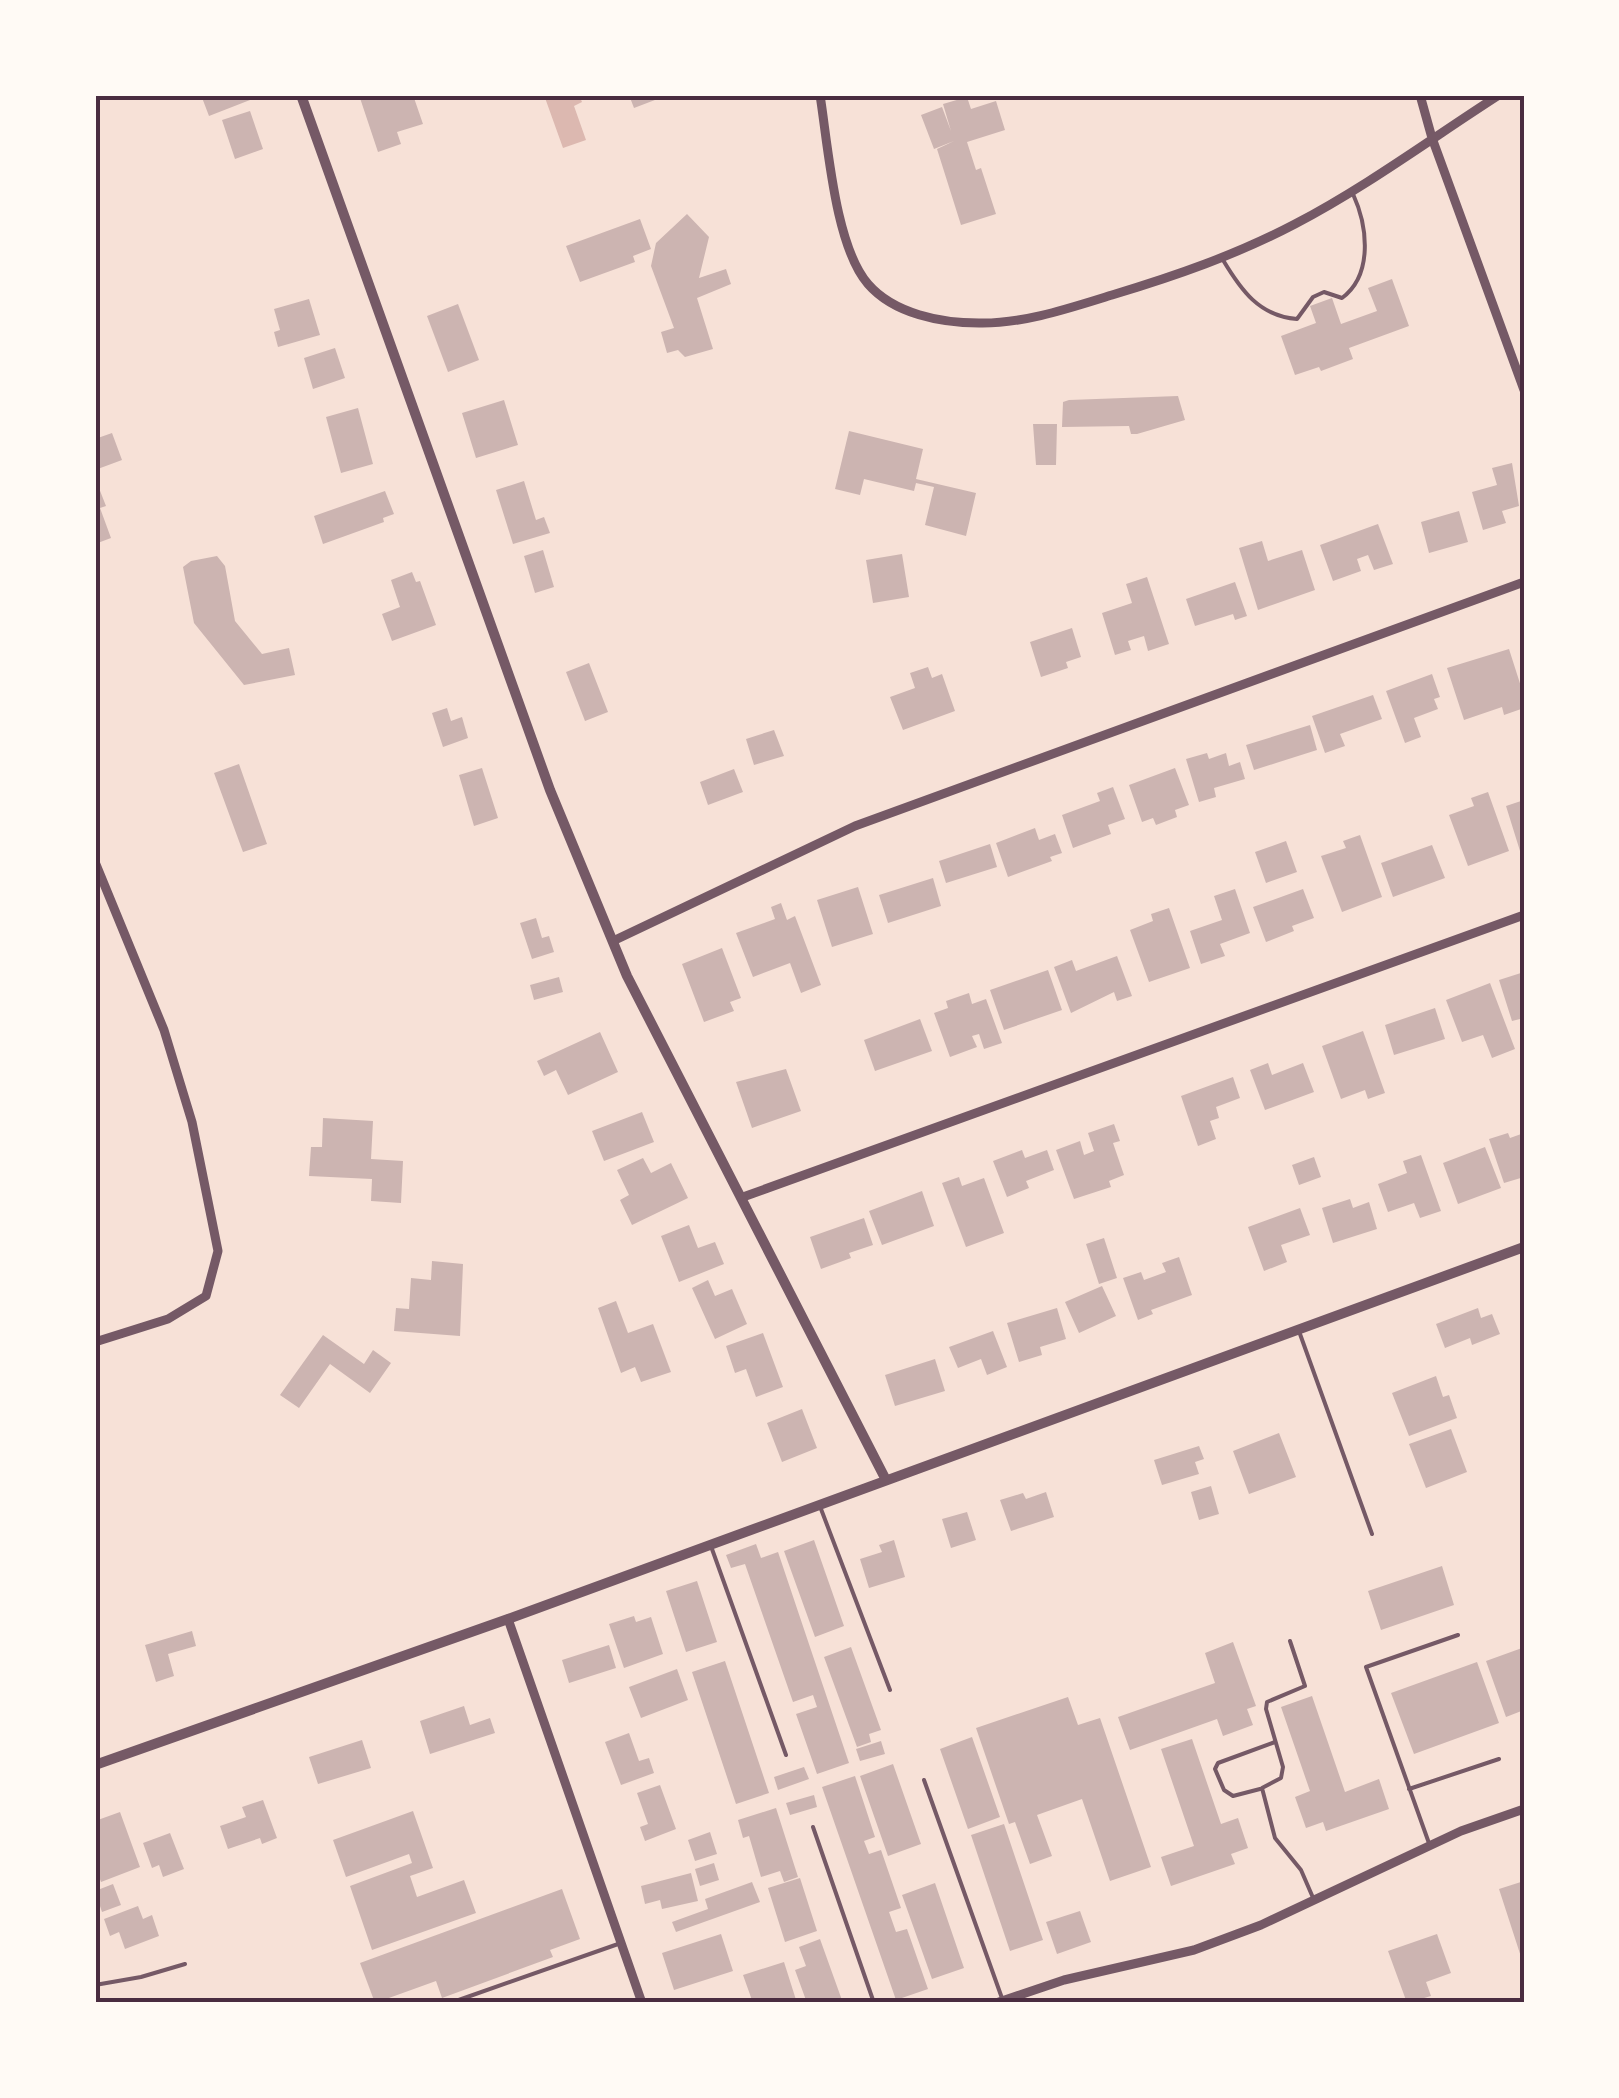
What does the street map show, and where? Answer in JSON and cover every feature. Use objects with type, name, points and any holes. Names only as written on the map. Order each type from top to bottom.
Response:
[{"type":"street","points":[[301,95],[550,790],[613,942],[886,1480]]},
{"type":"street","points":[[820,95],[844,234],[868,284],[894,305],[953,322],[983,324],[1031,317],[1120,293],[1222,258],[1299,223],[1500,95]]},
{"type":"street","points":[[1420,95],[1524,390]]},
{"type":"street","points":[[613,942],[855,826],[1524,582]]},
{"type":"street","points":[[95,862],[164,1030],[200,1154],[218,1251],[206,1296],[168,1319],[95,1342]]},
{"type":"street","points":[[743,1197],[1524,914]]},
{"type":"street","points":[[95,1764],[508,1619],[1524,1247]]},
{"type":"street","points":[[508,1619],[642,2003]]},
{"type":"street","points":[[999,2002],[1064,1980],[1194,1950],[1262,1925],[1430,1846],[1524,1809]]},
{"type":"lane","points":[[1222,258],[1245,293],[1268,312],[1297,319],[1313,297],[1324,292],[1342,298],[1354,288],[1362,268],[1362,221],[1351,190]]},
{"type":"lane","points":[[1299,1329],[1372,1534]]},
{"type":"lane","points":[[819,1504],[890,1690]]},
{"type":"lane","points":[[710,1544],[786,1755]]},
{"type":"lane","points":[[1430,1846],[1366,1666],[1458,1635]]},
{"type":"lane","points":[[1275,1742],[1218,1763],[1215,1768],[1224,1790],[1233,1796],[1246,1795],[1281,1778],[1283,1767],[1266,1710],[1267,1702],[1305,1686],[1290,1641]]},
{"type":"lane","points":[[1410,1789],[1499,1759]]},
{"type":"lane","points":[[924,1780],[999,2002]]},
{"type":"lane","points":[[1262,1788],[1276,1838],[1301,1870],[1314,1900]]},
{"type":"lane","points":[[813,1827],[874,2003]]},
{"type":"lane","points":[[452,2002],[621,1943]]},
{"type":"lane","points":[[95,1984],[141,1977],[185,1964]]},
{"type":"shaded area","points":[[544,95],[579,95],[582,102],[574,106],[586,140],[563,148]]},
{"type":"building","points":[[201,95],[248,95],[250,100],[209,116]]},
{"type":"building","points":[[413,95],[423,124],[397,132],[401,144],[378,152],[360,98]]},
{"type":"building","points":[[629,95],[668,95],[634,108]]},
{"type":"building","points":[[967,97],[971,109],[996,101],[1005,130],[967,142],[976,170],[981,168],[996,214],[961,225],[937,149],[954,141],[934,149],[921,115],[942,107],[951,131],[943,104]]},
{"type":"building","points":[[250,111],[263,149],[235,159],[222,120]]},
{"type":"building","points":[[687,214],[709,237],[699,278],[726,269],[731,284],[697,298],[713,349],[685,357],[678,350],[667,353],[661,332],[674,328],[651,266],[656,243]]},
{"type":"building","points":[[640,219],[651,249],[633,256],[635,262],[580,282],[566,246]]},
{"type":"building","points":[[1392,279],[1409,326],[1349,348],[1353,359],[1321,371],[1319,367],[1295,375],[1281,336],[1316,323],[1310,306],[1332,298],[1341,324],[1377,311],[1368,288]]},
{"type":"building","points":[[309,299],[320,335],[278,347],[274,332],[280,330],[274,309]]},
{"type":"building","points":[[458,304],[479,360],[448,372],[427,316]]},
{"type":"building","points":[[335,348],[345,378],[313,389],[304,358]]},
{"type":"building","points":[[1178,396],[1185,420],[1137,434],[1131,434],[1129,426],[1062,427],[1063,402],[1069,400]]},
{"type":"building","points":[[504,400],[518,445],[476,458],[462,413]]},
{"type":"building","points":[[358,408],[373,464],[341,473],[326,417]]},
{"type":"building","points":[[1033,424],[1057,424],[1056,465],[1036,465]]},
{"type":"building","points":[[849,431],[923,449],[916,479],[976,493],[966,536],[925,525],[934,487],[916,483],[914,491],[864,479],[860,495],[835,489]]},
{"type":"building","points":[[112,433],[122,460],[95,470],[95,439]]},
{"type":"building","points":[[1512,463],[1519,506],[1502,511],[1506,523],[1483,530],[1472,492],[1497,485],[1492,468]]},
{"type":"building","points":[[95,478],[106,506],[100,508],[111,538],[95,544]]},
{"type":"building","points":[[524,481],[536,520],[544,517],[550,533],[513,544],[496,490]]},
{"type":"building","points":[[385,491],[394,514],[383,518],[384,522],[323,544],[314,516]]},
{"type":"building","points":[[1459,511],[1468,542],[1429,553],[1421,522]]},
{"type":"building","points":[[1378,524],[1393,564],[1374,570],[1368,555],[1357,559],[1361,571],[1333,581],[1320,545]]},
{"type":"building","points":[[1262,541],[1268,561],[1302,550],[1315,590],[1258,610],[1239,548]]},
{"type":"building","points":[[543,550],[554,587],[535,593],[524,556]]},
{"type":"building","points":[[902,554],[909,597],[873,603],[866,560]]},
{"type":"building","points":[[217,556],[225,566],[235,621],[262,654],[289,648],[295,675],[244,685],[194,623],[183,567],[191,561]]},
{"type":"building","points":[[412,572],[416,582],[420,581],[436,625],[392,641],[382,614],[400,607],[391,580]]},
{"type":"building","points":[[1147,577],[1169,644],[1148,651],[1144,636],[1128,641],[1131,650],[1115,655],[1102,613],[1132,603],[1126,584]]},
{"type":"building","points":[[1235,582],[1247,616],[1235,620],[1233,614],[1195,626],[1186,599]]},
{"type":"building","points":[[1072,628],[1081,657],[1066,662],[1068,668],[1041,677],[1030,642]]},
{"type":"building","points":[[1509,649],[1524,708],[1504,715],[1502,707],[1464,720],[1447,668]]},
{"type":"building","points":[[589,663],[608,712],[585,721],[566,672]]},
{"type":"building","points":[[928,667],[932,678],[942,674],[955,711],[903,730],[890,697],[915,688],[910,673]]},
{"type":"building","points":[[1432,674],[1440,697],[1434,699],[1438,709],[1414,718],[1421,737],[1405,743],[1386,691]]},
{"type":"building","points":[[1373,695],[1382,719],[1340,734],[1345,746],[1325,753],[1312,716]]},
{"type":"building","points":[[447,708],[451,721],[462,717],[468,738],[443,747],[432,713]]},
{"type":"building","points":[[1310,725],[1317,750],[1254,770],[1246,745]]},
{"type":"building","points":[[774,730],[784,756],[754,765],[746,739]]},
{"type":"building","points":[[1207,753],[1209,759],[1226,753],[1229,766],[1240,762],[1245,779],[1214,788],[1216,797],[1199,802],[1186,759]]},
{"type":"building","points":[[239,764],[267,844],[243,852],[214,773]]},
{"type":"building","points":[[482,768],[498,818],[474,826],[459,775]]},
{"type":"building","points":[[1175,768],[1189,805],[1175,810],[1177,817],[1156,825],[1153,818],[1142,822],[1129,785]]},
{"type":"building","points":[[734,769],[743,792],[708,805],[700,782]]},
{"type":"building","points":[[1113,787],[1125,819],[1108,825],[1111,834],[1073,848],[1062,815],[1100,801],[1097,793]]},
{"type":"building","points":[[1488,792],[1509,851],[1468,866],[1449,815],[1474,806],[1471,798]]},
{"type":"building","points":[[1524,800],[1524,850],[1520,851],[1506,806]]},
{"type":"building","points":[[1035,828],[1039,840],[1055,834],[1062,853],[1050,857],[1052,861],[1008,877],[996,843]]},
{"type":"building","points":[[1360,835],[1382,897],[1342,912],[1321,856],[1346,848],[1343,841]]},
{"type":"building","points":[[1286,841],[1297,872],[1266,883],[1255,852]]},
{"type":"building","points":[[990,844],[997,867],[946,883],[939,861]]},
{"type":"building","points":[[1432,845],[1445,878],[1393,897],[1381,863]]},
{"type":"building","points":[[933,878],[941,906],[888,923],[879,895]]},
{"type":"building","points":[[858,887],[873,934],[832,947],[817,900]]},
{"type":"building","points":[[1235,889],[1250,933],[1220,944],[1225,956],[1201,964],[1190,931],[1222,920],[1214,896]]},
{"type":"building","points":[[1303,889],[1314,918],[1266,942],[1253,907]]},
{"type":"building","points":[[781,903],[787,920],[795,916],[821,985],[801,993],[790,963],[753,977],[736,933],[775,919],[771,907]]},
{"type":"building","points":[[1169,908],[1190,968],[1149,982],[1130,930],[1153,921],[1151,914]]},
{"type":"building","points":[[536,918],[542,938],[549,936],[554,952],[532,959],[520,923]]},
{"type":"building","points":[[722,948],[741,998],[730,1002],[734,1011],[704,1022],[682,964]]},
{"type":"building","points":[[1117,956],[1132,996],[1117,1001],[1114,992],[1071,1013],[1054,967],[1072,960],[1076,971]]},
{"type":"building","points":[[1048,970],[1062,1010],[1004,1030],[990,990]]},
{"type":"building","points":[[1524,972],[1524,1018],[1512,1021],[1499,980]]},
{"type":"building","points":[[559,977],[563,992],[534,1000],[530,985]]},
{"type":"building","points":[[1490,983],[1515,1049],[1492,1058],[1483,1035],[1462,1042],[1446,1000]]},
{"type":"building","points":[[969,993],[972,1004],[986,999],[1002,1043],[984,1049],[979,1034],[972,1036],[977,1047],[950,1057],[934,1013],[948,1008],[946,1001]]},
{"type":"building","points":[[1435,1008],[1445,1039],[1394,1055],[1385,1025]]},
{"type":"building","points":[[920,1019],[932,1051],[875,1071],[864,1040]]},
{"type":"building","points":[[1363,1031],[1385,1093],[1368,1099],[1365,1090],[1341,1099],[1322,1046]]},
{"type":"building","points":[[600,1032],[618,1072],[568,1095],[556,1070],[544,1076],[537,1061]]},
{"type":"building","points":[[1268,1063],[1272,1075],[1303,1063],[1314,1092],[1265,1110],[1250,1070]]},
{"type":"building","points":[[786,1069],[801,1111],[752,1128],[736,1082]]},
{"type":"building","points":[[1233,1077],[1240,1098],[1216,1107],[1219,1118],[1210,1121],[1216,1139],[1198,1146],[1181,1096]]},
{"type":"building","points":[[642,1112],[654,1142],[604,1161],[592,1131]]},
{"type":"building","points":[[323,1118],[373,1121],[371,1159],[403,1161],[401,1203],[371,1201],[372,1179],[309,1176],[311,1147],[322,1147]]},
{"type":"building","points":[[1114,1124],[1120,1141],[1113,1143],[1124,1175],[1109,1181],[1111,1187],[1074,1199],[1056,1150],[1080,1141],[1084,1155],[1094,1151],[1088,1133]]},
{"type":"building","points":[[1508,1133],[1510,1138],[1524,1133],[1524,1177],[1504,1183],[1489,1139]]},
{"type":"building","points":[[1485,1147],[1501,1188],[1458,1204],[1443,1163]]},
{"type":"building","points":[[1022,1150],[1025,1158],[1047,1150],[1054,1170],[1026,1181],[1029,1188],[1007,1197],[993,1161]]},
{"type":"building","points":[[1421,1155],[1441,1211],[1420,1218],[1414,1203],[1388,1212],[1378,1184],[1407,1173],[1403,1161]]},
{"type":"building","points":[[1314,1157],[1321,1177],[1299,1185],[1292,1165]]},
{"type":"building","points":[[643,1158],[651,1173],[671,1163],[688,1198],[632,1225],[620,1200],[629,1195],[617,1170]]},
{"type":"building","points":[[959,1177],[962,1186],[984,1178],[1004,1233],[966,1247],[942,1183]]},
{"type":"building","points":[[922,1191],[934,1226],[882,1245],[869,1211]]},
{"type":"building","points":[[1350,1199],[1353,1208],[1369,1202],[1377,1229],[1333,1243],[1322,1208]]},
{"type":"building","points":[[1300,1208],[1310,1235],[1281,1245],[1287,1262],[1264,1271],[1248,1227]]},
{"type":"building","points":[[864,1218],[873,1245],[821,1269],[810,1237]]},
{"type":"building","points":[[689,1225],[698,1248],[715,1242],[724,1264],[679,1282],[661,1236]]},
{"type":"building","points":[[1104,1238],[1117,1278],[1099,1284],[1086,1244]]},
{"type":"building","points":[[1179,1257],[1192,1295],[1151,1310],[1153,1314],[1138,1320],[1123,1278],[1141,1272],[1144,1280],[1166,1272],[1162,1263]]},
{"type":"building","points":[[432,1261],[463,1264],[460,1336],[394,1331],[396,1308],[409,1309],[411,1278],[431,1280]]},
{"type":"building","points":[[708,1280],[715,1296],[732,1289],[747,1324],[715,1339],[692,1288]]},
{"type":"building","points":[[1102,1286],[1116,1316],[1079,1333],[1065,1302]]},
{"type":"building","points":[[616,1301],[628,1333],[653,1324],[671,1372],[641,1382],[635,1367],[621,1373],[598,1308]]},
{"type":"building","points":[[1057,1308],[1066,1339],[1040,1347],[1042,1355],[1019,1362],[1007,1323]]},
{"type":"building","points":[[1478,1308],[1481,1318],[1492,1314],[1500,1334],[1472,1345],[1470,1338],[1445,1348],[1436,1324]]},
{"type":"building","points":[[993,1331],[1007,1367],[987,1375],[981,1359],[958,1368],[949,1347]]},
{"type":"building","points":[[763,1333],[783,1387],[756,1397],[746,1369],[735,1373],[726,1346]]},
{"type":"building","points":[[323,1335],[364,1364],[373,1350],[391,1363],[370,1393],[330,1364],[299,1408],[280,1395]]},
{"type":"building","points":[[935,1359],[945,1391],[895,1406],[885,1375]]},
{"type":"building","points":[[1436,1376],[1443,1397],[1449,1395],[1457,1418],[1409,1436],[1392,1393]]},
{"type":"building","points":[[802,1409],[817,1448],[782,1462],[767,1423]]},
{"type":"building","points":[[1451,1429],[1467,1472],[1426,1488],[1409,1444]]},
{"type":"building","points":[[1279,1433],[1296,1477],[1249,1494],[1233,1451]]},
{"type":"building","points":[[1199,1446],[1204,1459],[1195,1462],[1199,1474],[1162,1485],[1154,1460]]},
{"type":"building","points":[[1211,1486],[1219,1514],[1199,1520],[1191,1492]]},
{"type":"building","points":[[1046,1492],[1054,1517],[1011,1531],[1000,1500],[1023,1493],[1026,1499]]},
{"type":"building","points":[[967,1512],[976,1540],[951,1548],[942,1519]]},
{"type":"building","points":[[814,1540],[844,1626],[815,1637],[784,1551]]},
{"type":"building","points":[[894,1540],[905,1577],[869,1588],[860,1559],[882,1552],[879,1545]]},
{"type":"building","points":[[756,1544],[761,1558],[778,1552],[849,1763],[817,1774],[796,1714],[817,1707],[813,1695],[793,1702],[745,1564],[731,1568],[726,1555]]},
{"type":"building","points":[[1442,1566],[1454,1605],[1381,1630],[1368,1591]]},
{"type":"building","points":[[697,1581],[717,1642],[686,1652],[666,1591]]},
{"type":"building","points":[[634,1616],[636,1622],[651,1617],[663,1654],[624,1668],[609,1624]]},
{"type":"building","points":[[192,1631],[196,1646],[168,1654],[174,1676],[156,1682],[145,1645]]},
{"type":"building","points":[[1233,1642],[1256,1706],[1247,1709],[1253,1725],[1223,1736],[1217,1719],[1130,1750],[1118,1717],[1215,1683],[1205,1653]]},
{"type":"building","points":[[609,1645],[616,1668],[569,1683],[562,1660]]},
{"type":"building","points":[[851,1647],[881,1730],[869,1734],[871,1742],[857,1747],[824,1657]]},
{"type":"building","points":[[1522,1648],[1524,1710],[1506,1717],[1486,1661]]},
{"type":"building","points":[[725,1661],[769,1793],[736,1804],[692,1672]]},
{"type":"building","points":[[1477,1662],[1499,1723],[1414,1754],[1391,1693]]},
{"type":"building","points":[[677,1669],[688,1700],[641,1718],[629,1687]]},
{"type":"building","points":[[1312,1696],[1345,1792],[1379,1779],[1389,1809],[1326,1831],[1323,1822],[1306,1828],[1295,1797],[1310,1791],[1281,1707]]},
{"type":"building","points":[[1068,1697],[1078,1725],[1100,1718],[1151,1867],[1110,1881],[1082,1799],[1037,1815],[1052,1856],[1030,1864],[1015,1822],[1009,1824],[976,1728]]},
{"type":"building","points":[[464,1706],[470,1725],[490,1718],[495,1733],[430,1754],[420,1721]]},
{"type":"building","points":[[629,1733],[639,1761],[649,1758],[654,1773],[621,1785],[605,1742]]},
{"type":"building","points":[[972,1737],[1000,1817],[968,1829],[940,1749]]},
{"type":"building","points":[[1192,1739],[1221,1824],[1238,1818],[1248,1848],[1231,1854],[1235,1864],[1171,1886],[1161,1857],[1194,1846],[1161,1749]]},
{"type":"building","points":[[362,1740],[371,1768],[318,1784],[309,1757]]},
{"type":"building","points":[[881,1741],[885,1754],[860,1761],[856,1749]]},
{"type":"building","points":[[893,1764],[921,1844],[888,1856],[860,1776]]},
{"type":"building","points":[[804,1767],[809,1779],[778,1790],[774,1777]]},
{"type":"building","points":[[855,1776],[875,1837],[864,1841],[869,1854],[881,1850],[901,1908],[889,1912],[896,1932],[907,1929],[928,1989],[896,2000],[822,1787]]},
{"type":"building","points":[[660,1785],[676,1829],[645,1841],[640,1827],[648,1824],[637,1793]]},
{"type":"building","points":[[814,1795],[817,1807],[790,1815],[786,1803]]},
{"type":"building","points":[[263,1800],[277,1838],[262,1844],[260,1838],[228,1849],[220,1826],[246,1817],[242,1807]]},
{"type":"building","points":[[776,1808],[798,1877],[784,1882],[780,1871],[761,1877],[749,1836],[743,1838],[738,1820]]},
{"type":"building","points":[[413,1811],[433,1868],[410,1876],[417,1897],[464,1880],[476,1913],[372,1950],[350,1886],[412,1863],[409,1854],[346,1877],[333,1840]]},
{"type":"building","points":[[120,1812],[140,1867],[101,1882],[95,1866],[95,1821]]},
{"type":"building","points":[[1004,1824],[1043,1940],[1010,1951],[971,1835]]},
{"type":"building","points":[[710,1832],[717,1854],[695,1861],[688,1840]]},
{"type":"building","points":[[170,1833],[184,1869],[163,1877],[159,1865],[152,1868],[143,1843]]},
{"type":"building","points":[[714,1863],[719,1880],[700,1886],[695,1869]]},
{"type":"building","points":[[691,1873],[698,1901],[662,1909],[660,1900],[645,1904],[641,1886]]},
{"type":"building","points":[[800,1878],[817,1931],[785,1942],[768,1888]]},
{"type":"building","points":[[1524,1881],[1524,1963],[1523,1963],[1499,1889]]},
{"type":"building","points":[[752,1882],[760,1902],[676,1932],[672,1922],[708,1909],[705,1899]]},
{"type":"building","points":[[935,1883],[964,1968],[932,1979],[902,1895]]},
{"type":"building","points":[[113,1884],[121,1905],[102,1912],[95,1891]]},
{"type":"building","points":[[562,1889],[580,1939],[550,1950],[553,1957],[442,1998],[436,1981],[375,2003],[360,1963]]},
{"type":"building","points":[[138,1906],[143,1919],[152,1915],[159,1936],[125,1949],[119,1932],[110,1936],[104,1919]]},
{"type":"building","points":[[1080,1911],[1091,1942],[1057,1954],[1046,1922]]},
{"type":"building","points":[[721,1934],[733,1971],[674,1990],[662,1953]]},
{"type":"building","points":[[1437,1934],[1451,1973],[1426,1982],[1431,1996],[1407,2003],[1388,1951]]},
{"type":"building","points":[[820,1939],[843,2003],[807,2003],[795,1970],[806,1966],[799,1947]]},
{"type":"building","points":[[784,1962],[797,2003],[753,2003],[743,1975]]}]
